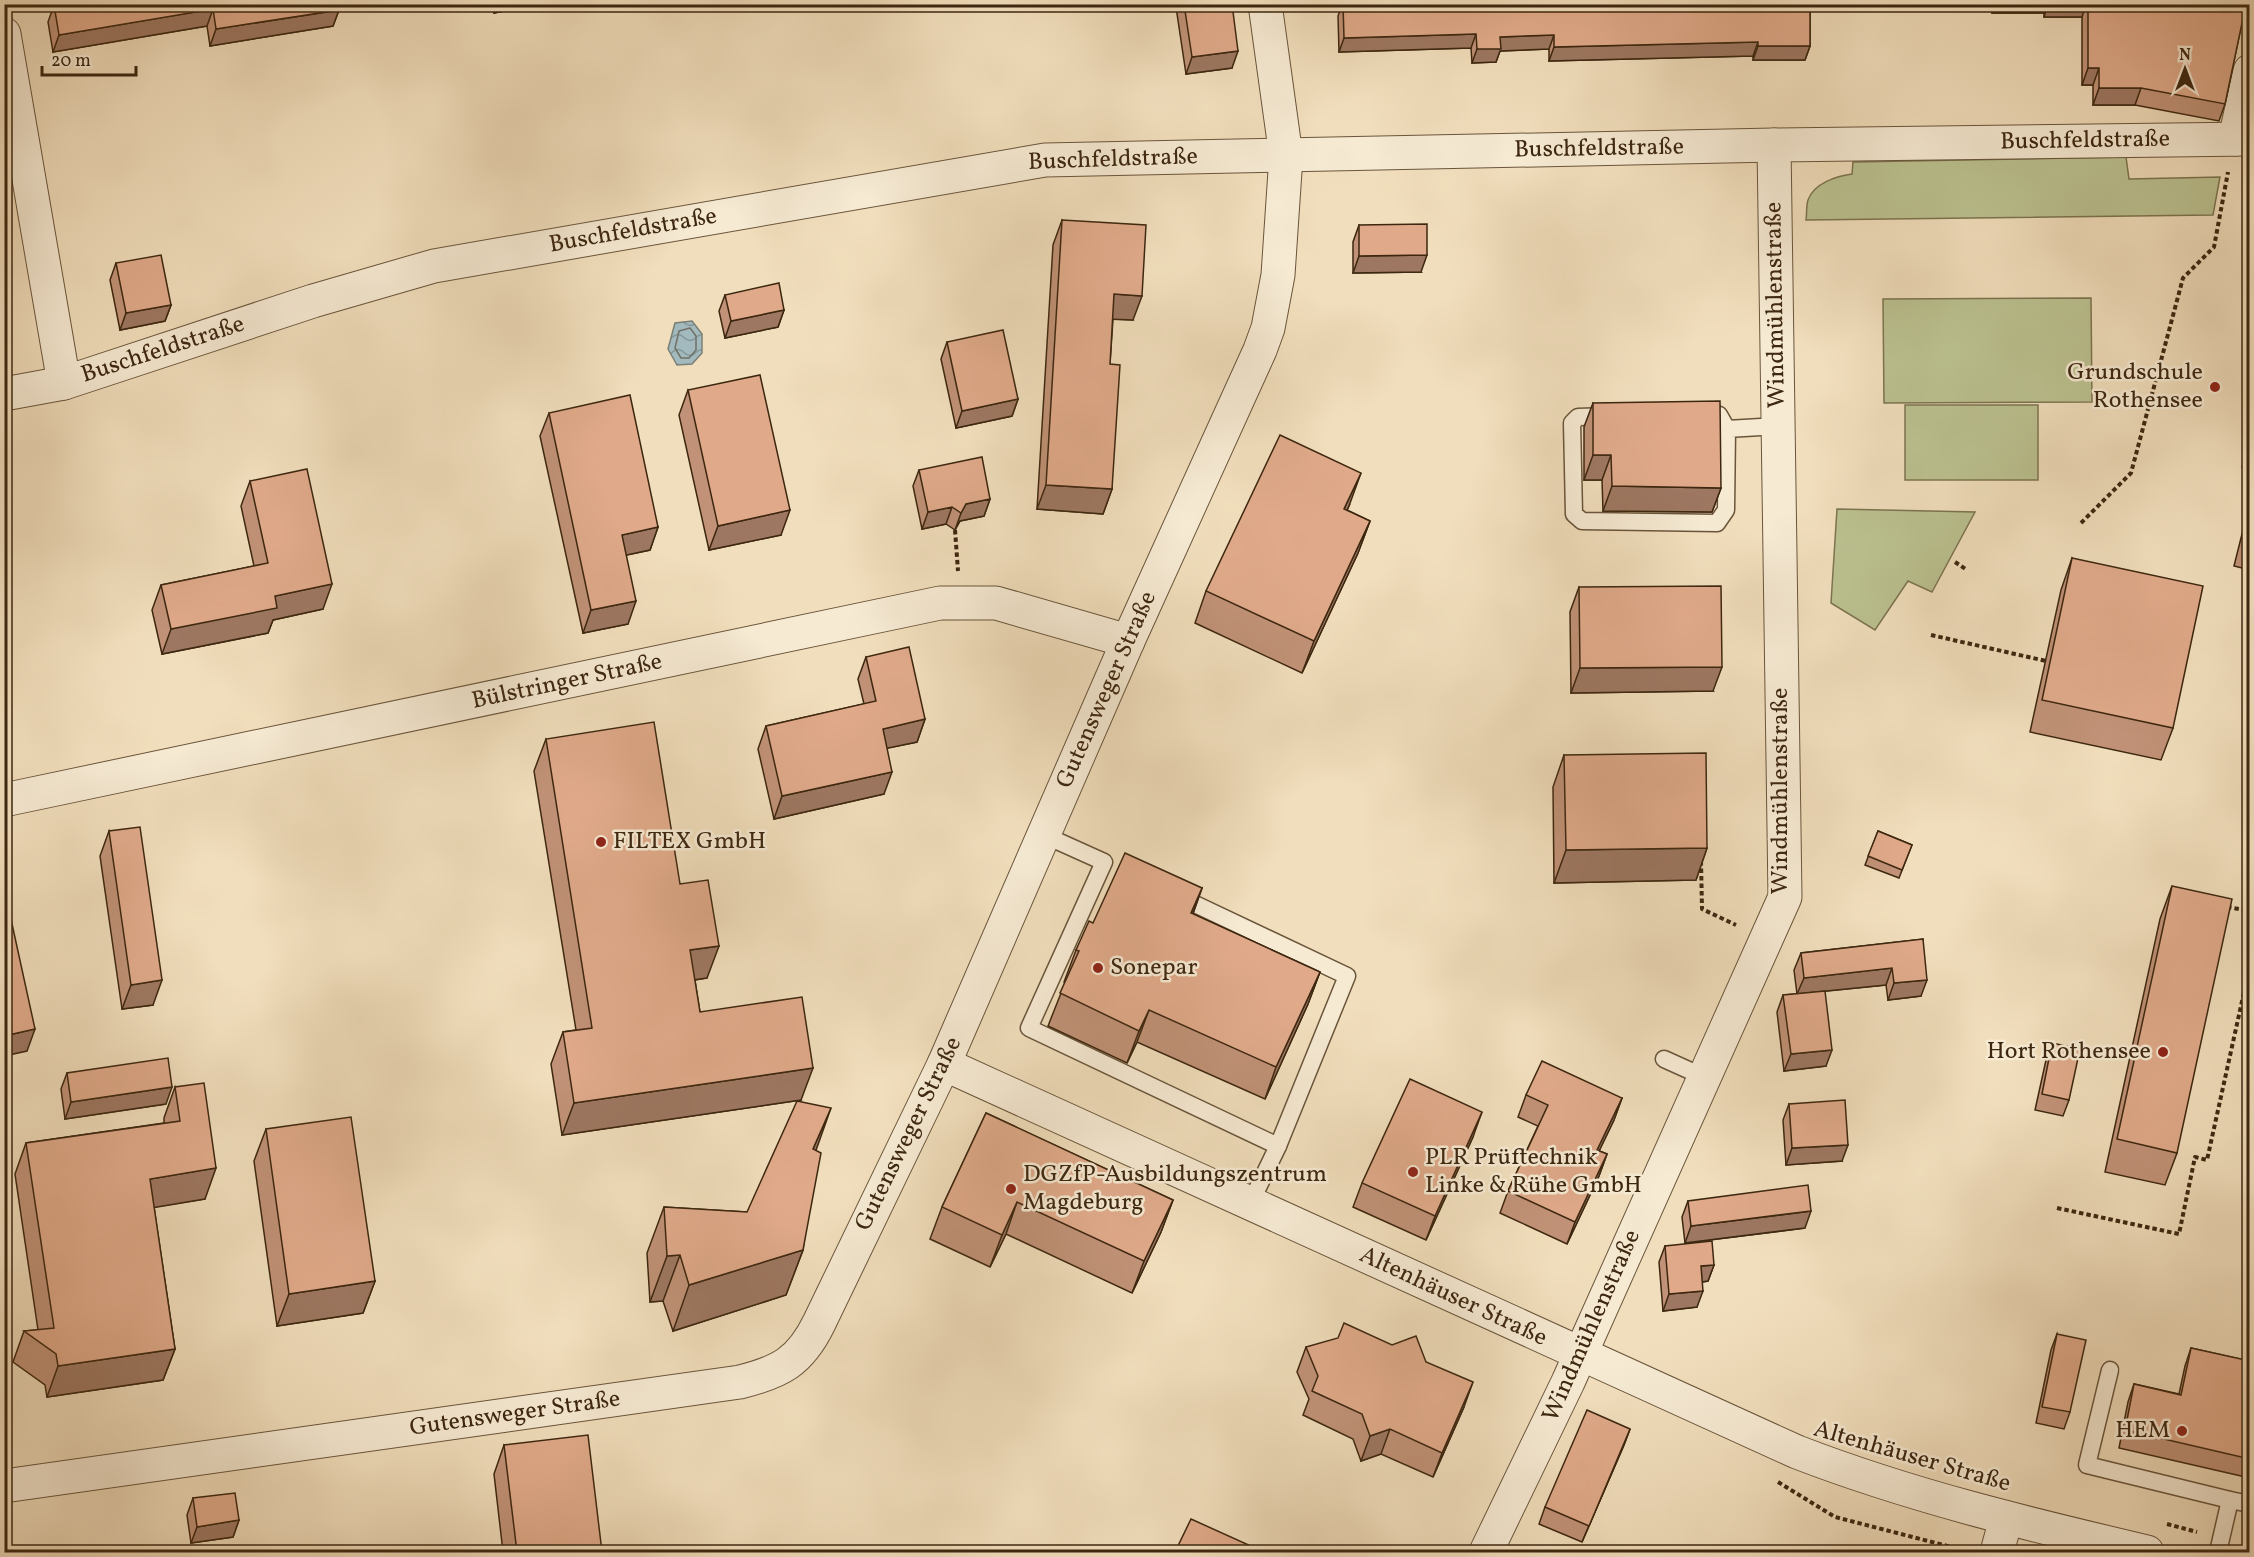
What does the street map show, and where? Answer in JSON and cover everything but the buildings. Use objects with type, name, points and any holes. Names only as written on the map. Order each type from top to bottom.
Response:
[{"type":"street","name":"Gutensweger Straße","points":[[4,1486],[740,1382],[773,1372],[795,1359],[812,1337],[944,1064],[1128,641],[1252,372],[1268,328],[1278,275],[1286,156],[1265,4]]},
{"type":"street","points":[[4,34],[64,383]]},
{"type":"street","points":[[2242,139],[2250,71]]},
{"type":"street","name":"Buschfeldstraße","points":[[4,394],[64,383],[313,301],[434,266],[1025,162],[1088,157],[1286,156],[1774,145],[2242,139]]},
{"type":"street","name":"Windmühlenstraße","points":[[1486,1552],[1580,1355],[1785,897],[1774,145]]},
{"type":"street","name":"Bülstringer Straße","points":[[4,800],[370,725],[898,610],[960,601],[1014,606],[1128,641]]},
{"type":"street","name":"Altenhäuser Straße","points":[[944,1064],[1797,1452],[1902,1489],[2006,1519],[2146,1552]]},
{"type":"street","name":"Altenhäuser Straße","points":[[1997,1552],[2006,1519]]},
{"type":"lane","points":[[1625,416],[1578,417],[1572,423],[1574,514],[1581,521],[1717,522],[1726,510],[1727,429],[1719,415],[1684,415]]},
{"type":"lane","points":[[1727,429],[1778,426]]},
{"type":"lane","points":[[1044,835],[1109,864],[1029,1028],[1278,1146]]},
{"type":"lane","points":[[1167,891],[1347,976],[1278,1146],[1250,1204]]},
{"type":"lane","points":[[1664,1059],[1704,1077]]},
{"type":"lane","points":[[2110,1370],[2087,1465],[2250,1504]]},
{"type":"lane","points":[[2218,1552],[2230,1500]]},
{"type":"path","points":[[2081,522],[2131,473],[2183,278],[2214,247],[2242,139]]},
{"type":"path","points":[[955,530],[960,601]]},
{"type":"path","points":[[1955,562],[1967,570]]},
{"type":"path","points":[[1931,635],[2046,661]]},
{"type":"path","points":[[1701,854],[1702,909],[1737,926]]},
{"type":"path","points":[[2221,905],[2250,911]]},
{"type":"path","points":[[2057,1208],[2179,1234],[2195,1156],[2207,1160],[2250,965]]},
{"type":"path","points":[[2155,1522],[2188,1530]]},
{"type":"green space","points":[[2126,157],[2129,179],[2220,177],[2213,215],[1806,220],[1807,202],[1815,189],[1827,181],[1852,174],[1853,162]]},
{"type":"green space","points":[[2091,298],[2092,402],[1884,403],[1883,299]]},
{"type":"green space","points":[[1905,405],[2038,405],[2038,480],[1905,480]]},
{"type":"green space","points":[[1837,509],[1975,512],[1932,592],[1908,581],[1875,630],[1831,603]]},
{"type":"water","points":[[692,321],[702,334],[702,353],[692,364],[677,365],[668,349],[675,323]]},
{"type":"place","name":"Grundschule Rothensee","points":[[2215,387]]},
{"type":"place","name":"FILTEX GmbH","points":[[601,842]]},
{"type":"place","name":"Sonepar","points":[[1098,968]]},
{"type":"place","name":"Hort Rothensee","points":[[2163,1052]]},
{"type":"place","name":"PLR Prüftechnik Linke & Rühe GmbH","points":[[1413,1172]]},
{"type":"place","name":"DGZfP-Ausbildungszentrum Magdeburg","points":[[1011,1189]]},
{"type":"place","name":"HEM","points":[[2182,1431]]}]
